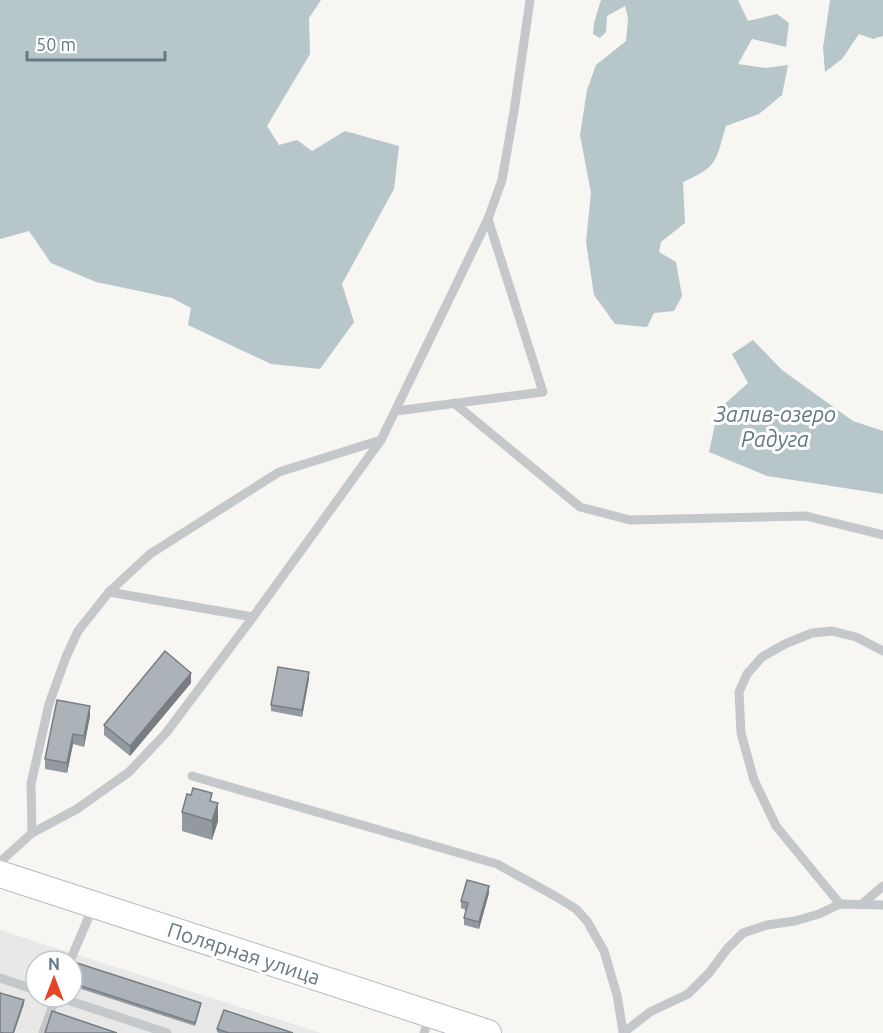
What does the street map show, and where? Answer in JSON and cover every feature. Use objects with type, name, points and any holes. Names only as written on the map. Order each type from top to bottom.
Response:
[{"type":"main road","name":"Полярная улица","points":[[0,874],[427,1023],[488,1033]]},
{"type":"lane","points":[[0,862],[32,833],[77,809],[129,772],[166,733],[254,617],[381,440],[488,219],[501,180],[514,111],[530,0]]},
{"type":"lane","points":[[396,411],[543,392],[488,219]]},
{"type":"lane","points":[[454,403],[579,507],[630,520],[806,516],[883,535]]},
{"type":"lane","points":[[32,833],[31,784],[49,704],[78,632],[109,592],[150,554],[279,472],[381,440]]},
{"type":"lane","points":[[109,592],[254,617]]},
{"type":"lane","points":[[840,904],[776,826],[754,780],[744,741],[739,692],[747,674],[762,657],[812,633],[832,630],[856,637],[883,651]]},
{"type":"lane","points":[[192,776],[497,864],[555,896],[576,909],[587,921],[603,951],[617,995],[623,1033],[650,1012],[688,994],[743,933],[767,925],[803,919],[840,904],[883,905]]},
{"type":"lane","points":[[861,904],[883,886]]},
{"type":"lane","points":[[75,949],[93,905]]},
{"type":"lane","points":[[0,978],[24,986]]},
{"type":"lane","points":[[84,1006],[167,1033]]},
{"type":"lane","points":[[43,1033],[52,1009]]},
{"type":"shaded area","points":[[0,930],[59,949],[24,949],[24,1009],[84,1009],[84,957],[321,1033],[0,1033]]},
{"type":"water","points":[[0,0],[321,0],[309,18],[310,54],[267,126],[279,145],[297,140],[312,151],[345,131],[399,146],[394,189],[342,284],[354,322],[320,369],[271,364],[188,325],[191,308],[172,298],[96,282],[51,263],[29,231],[0,239]]},
{"type":"water","points":[[601,0],[738,0],[748,21],[777,14],[789,23],[786,47],[752,39],[738,64],[766,68],[788,65],[782,95],[759,114],[726,126],[714,162],[703,172],[683,182],[685,223],[661,242],[659,252],[676,262],[682,296],[674,311],[654,313],[647,327],[615,324],[594,295],[586,242],[591,193],[580,135],[587,90],[596,65],[626,41],[628,18],[625,6],[607,16],[606,32],[600,38],[593,34]]},
{"type":"water","points":[[830,0],[883,0],[883,36],[873,39],[859,34],[842,59],[825,72],[823,48]]},
{"type":"water","name":"Залив-озеро Радуга","points":[[753,340],[782,370],[853,421],[883,431],[883,494],[767,476],[709,452],[718,410],[748,383],[732,354]]},
{"type":"building","points":[[165,651],[191,673],[130,746],[104,725]]},
{"type":"building","points":[[278,667],[309,672],[302,710],[271,705]]},
{"type":"building","points":[[57,700],[90,706],[84,736],[73,734],[67,763],[45,759]]},
{"type":"building","points":[[193,788],[212,793],[210,801],[218,803],[212,821],[182,812],[187,794],[191,795]]},
{"type":"building","points":[[467,880],[489,886],[479,922],[464,918],[468,903],[461,901]]},
{"type":"building","points":[[84,965],[201,1003],[195,1023],[84,987]]},
{"type":"building","points":[[0,993],[24,1000],[13,1033],[0,1032]]},
{"type":"building","points":[[224,1010],[293,1033],[229,1033],[217,1029]]},
{"type":"building","points":[[52,1011],[117,1033],[45,1033]]}]
